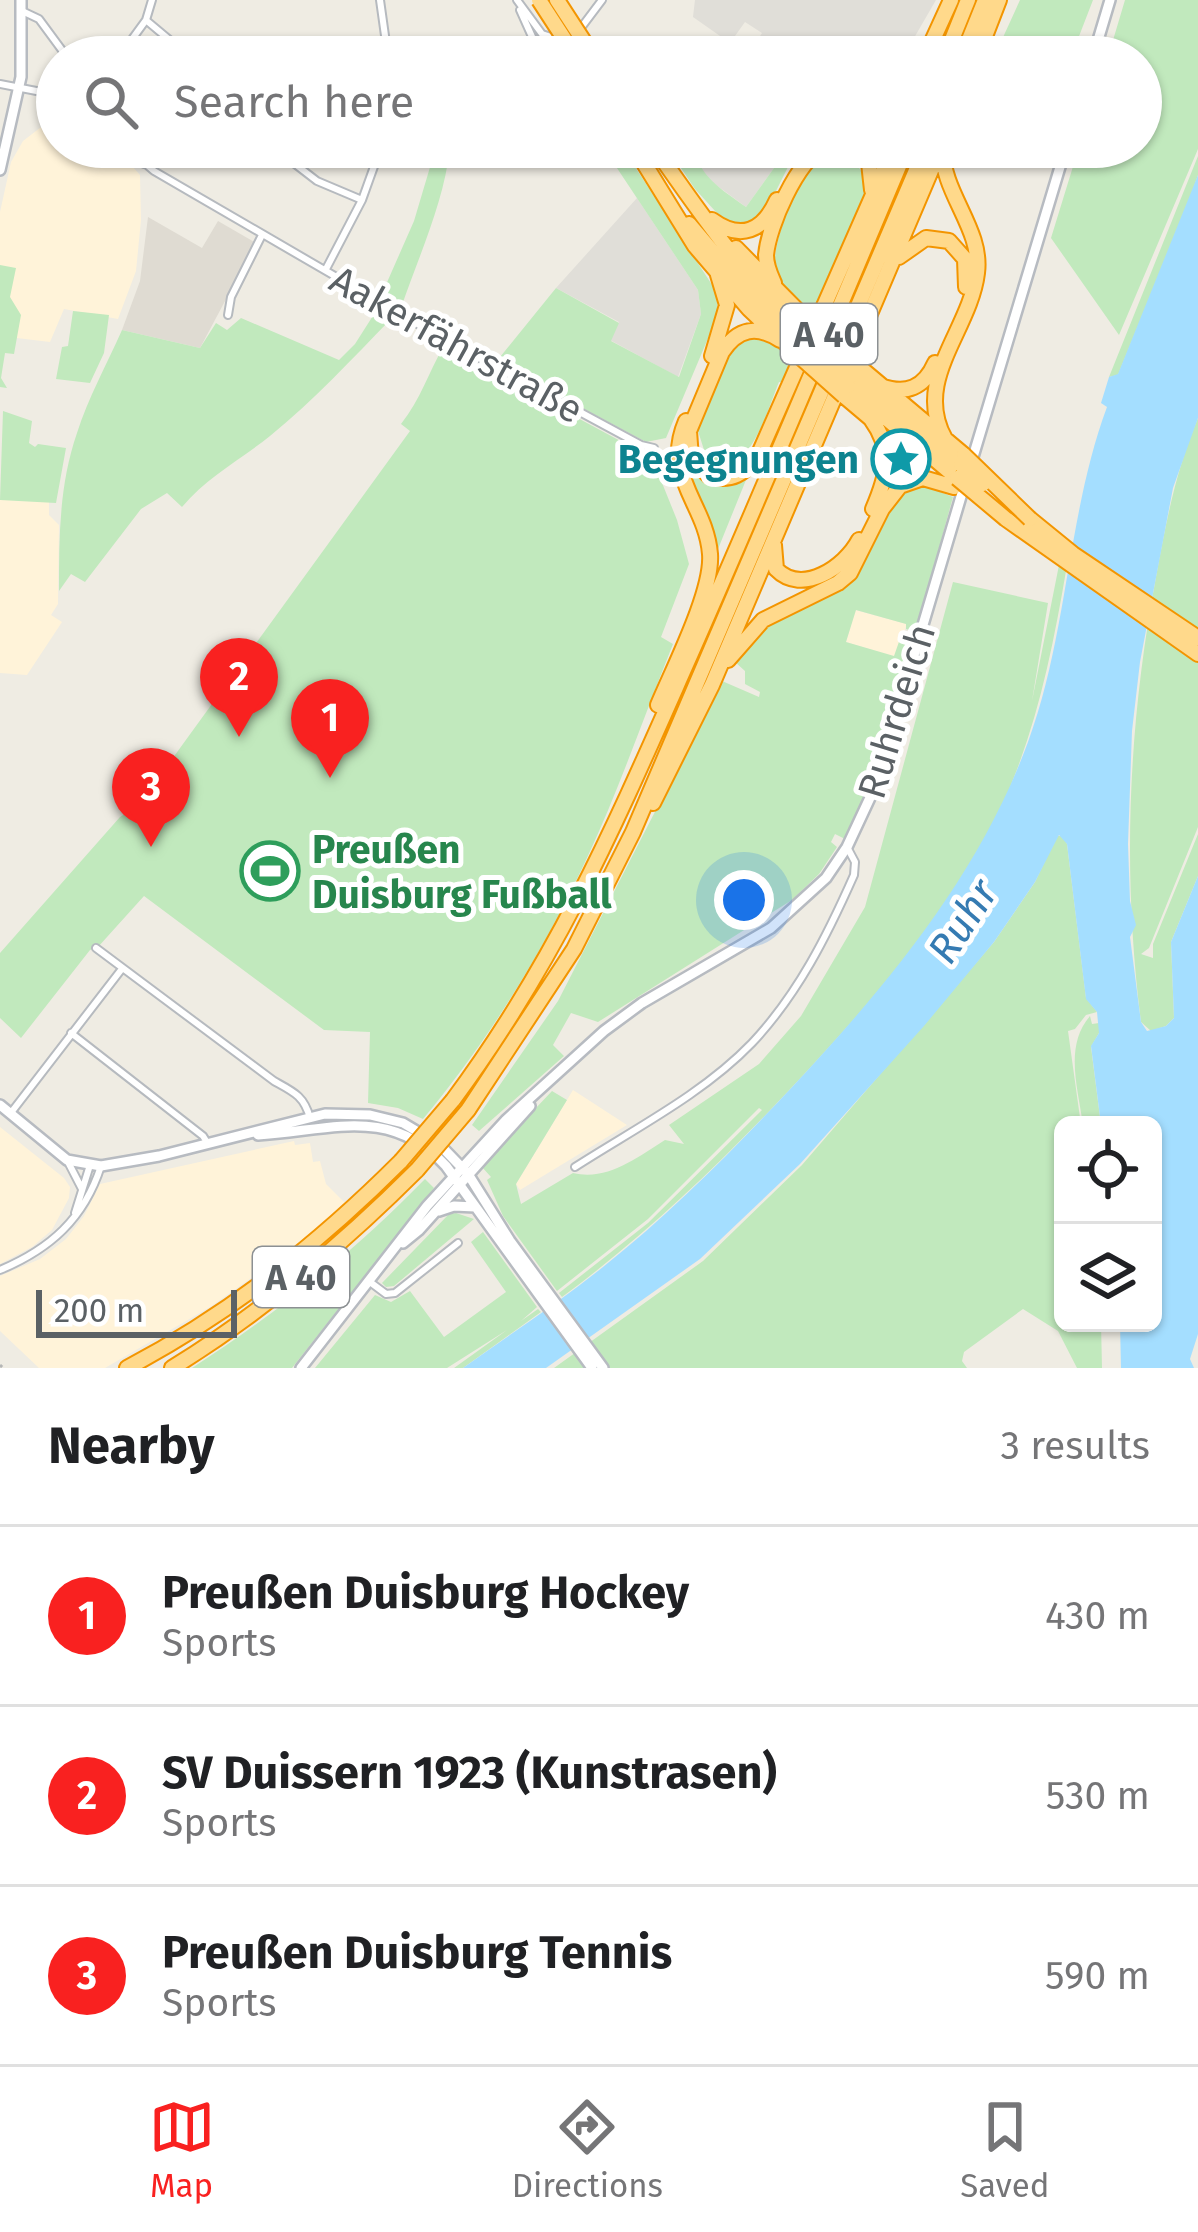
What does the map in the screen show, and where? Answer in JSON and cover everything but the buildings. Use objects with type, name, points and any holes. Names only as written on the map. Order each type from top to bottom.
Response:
[{"type":"highway","points":[[539,0],[556,36]]},
{"type":"highway","points":[[557,0],[580,36]]},
{"type":"highway","points":[[935,36],[951,0]]},
{"type":"highway","points":[[954,36],[968,0]]},
{"type":"highway","points":[[970,36],[985,0]]},
{"type":"highway","points":[[985,36],[999,0]]},
{"type":"highway","points":[[648,168],[695,246],[780,340]]},
{"type":"highway","points":[[669,168],[803,346],[850,381],[932,458]]},
{"type":"highway","points":[[712,220],[739,233],[764,224],[790,168]]},
{"type":"highway","points":[[750,520],[803,346],[767,268],[770,239],[800,168]]},
{"type":"highway","points":[[868,206],[871,168]]},
{"type":"highway","points":[[803,346],[750,329],[730,340],[689,431],[688,445],[698,468],[720,479],[734,478],[747,470],[766,441],[803,346],[885,168]]},
{"type":"highway","name":"A 40","points":[[127,1368],[206,1324],[347,1215],[401,1161],[499,1038],[547,961],[596,866],[750,520],[898,168]]},
{"type":"highway","name":"A 40","points":[[172,1368],[219,1339],[311,1269],[416,1170],[468,1110],[574,949],[633,832],[917,168]]},
{"type":"highway","points":[[633,832],[683,749],[712,685],[933,168]]},
{"type":"highway","points":[[945,168],[978,265],[974,290],[933,393],[934,415],[959,471]]},
{"type":"highway","points":[[681,186],[786,302]]},
{"type":"highway","points":[[674,207],[739,283],[803,346],[959,471],[1198,638]]},
{"type":"highway","points":[[850,381],[906,390],[929,376],[968,276],[956,246],[934,237],[911,245],[889,270]]},
{"type":"highway","points":[[649,749],[646,734],[709,580],[707,540],[676,457],[679,437],[725,320],[726,294],[718,275]]},
{"type":"highway","points":[[787,508],[772,551],[781,575],[791,580],[814,577],[835,568],[852,553],[889,463],[886,443],[850,381]]},
{"type":"highway","points":[[881,386],[945,439]]},
{"type":"highway","points":[[871,419],[959,471],[1006,519],[1198,654]]},
{"type":"highway","points":[[712,685],[735,649],[763,620],[850,573],[882,509],[900,486],[959,471]]},
{"type":"main road","points":[[1099,36],[1110,0]]},
{"type":"main road","points":[[0,170],[20,88],[25,8]]},
{"type":"main road","name":"Ruhrdeich","points":[[847,848],[884,759],[1060,168]]},
{"type":"main road","points":[[301,1368],[456,1180],[549,1083],[604,1031],[643,1003],[797,908],[847,848]]},
{"type":"main road","points":[[0,1106],[68,1160],[95,1166],[359,1113],[403,1123],[440,1145],[465,1170],[507,1244],[592,1368]]},
{"type":"main road","points":[[311,1122],[403,1133],[432,1152],[603,1368]]},
{"type":"main road","points":[[398,1247],[434,1214],[456,1180]]},
{"type":"main road","points":[[434,1214],[454,1206],[475,1207]]},
{"type":"street","points":[[134,36],[152,0]]},
{"type":"street","points":[[380,0],[385,36]]},
{"type":"street","points":[[517,0],[547,36]]},
{"type":"street","points":[[517,0],[532,36]]},
{"type":"street","points":[[577,36],[602,0]]},
{"type":"street","points":[[25,8],[49,36]]},
{"type":"street","points":[[146,20],[165,36]]},
{"type":"street","points":[[566,36],[585,23]]},
{"type":"street","points":[[538,36],[542,34]]},
{"type":"street","points":[[0,85],[36,91]]},
{"type":"street","name":"Aakerfährstraße","points":[[151,168],[426,329],[654,448]]},
{"type":"street","points":[[300,168],[317,181],[362,200]]},
{"type":"street","points":[[325,270],[362,200],[373,168]]},
{"type":"street","points":[[228,315],[231,297],[262,235]]},
{"type":"street","name":"Ruhrdeich","points":[[575,1167],[713,1077],[782,1009],[816,955],[854,875],[855,862],[847,848]]},
{"type":"street","points":[[96,948],[298,1094],[305,1100],[311,1122]]},
{"type":"street","points":[[10,1114],[122,969]]},
{"type":"street","points":[[71,1034],[208,1144]]},
{"type":"street","points":[[68,1160],[82,1190]]},
{"type":"street","points":[[72,1221],[95,1166]]},
{"type":"street","points":[[0,1270],[52,1244],[90,1194],[95,1166]]},
{"type":"street","points":[[370,1282],[386,1294],[395,1293],[458,1244]]},
{"type":"shaded area","points":[[695,0],[936,0],[915,36],[760,36],[745,22],[735,36],[720,36],[693,17]]},
{"type":"shaded area","points":[[36,131],[36,168],[134,168],[140,175],[136,271],[118,319],[64,309],[50,342],[0,336],[0,212],[11,162],[23,141]]},
{"type":"shaded area","points":[[699,168],[774,168],[746,207]]},
{"type":"shaded area","points":[[637,198],[698,290],[701,314],[678,377],[610,340],[619,322],[556,288]]},
{"type":"shaded area","points":[[148,217],[202,248],[218,221],[256,243],[200,348],[122,330],[140,281]]},
{"type":"shaded area","points":[[0,500],[49,500],[49,515],[59,525],[58,604],[51,615],[62,622],[27,675],[0,673]]},
{"type":"shaded area","points":[[855,610],[907,624],[895,657],[846,642]]},
{"type":"shaded area","points":[[573,1090],[627,1125],[520,1190],[516,1184]]},
{"type":"shaded area","points":[[0,1127],[70,1187],[52,1230],[0,1264]]},
{"type":"shaded area","points":[[294,1141],[295,1145],[310,1143],[313,1162],[320,1161],[326,1184],[345,1203],[295,1247],[210,1307],[105,1368],[39,1368],[0,1331],[0,1276],[40,1259],[66,1239],[100,1184]]},
{"type":"green space","points":[[1020,0],[1093,0],[1079,36],[1004,36]]},
{"type":"green space","points":[[1125,0],[1198,0],[1198,149],[1119,335],[1051,238],[1073,168],[1162,168],[1162,36],[1114,36]]},
{"type":"green space","points":[[1198,156],[1190,198],[1118,375],[1109,377]]},
{"type":"green space","points":[[430,168],[447,168],[401,308],[381,296],[414,221]]},
{"type":"green space","points":[[617,168],[636,168],[718,294],[717,317],[666,438],[646,442],[496,362],[556,288],[619,323],[611,341],[679,377],[701,314],[698,290]]},
{"type":"green space","points":[[681,168],[702,168],[746,207],[774,168],[788,168],[766,211],[752,226],[726,223]]},
{"type":"green space","points":[[809,168],[859,168],[868,181],[813,316],[779,279],[775,261],[787,213]]},
{"type":"green space","points":[[0,265],[16,268],[10,297],[21,315],[14,354],[5,353],[1,378],[7,388],[0,387]]},
{"type":"green space","points":[[73,311],[109,315],[104,353],[90,383],[56,379],[62,347],[68,346]]},
{"type":"green space","points":[[376,311],[392,318],[286,422],[182,507],[167,493],[141,509],[85,582],[71,574],[59,591],[61,512],[71,453],[122,330],[200,348],[216,323],[227,330],[241,318],[339,360]]},
{"type":"green space","points":[[753,336],[771,341],[794,360],[751,445],[734,462],[721,462],[705,453],[698,431],[725,361],[737,343]]},
{"type":"green space","points":[[444,346],[652,458],[689,564],[661,637],[673,644],[609,807],[569,894],[513,995],[423,1119],[368,1103],[370,1032],[324,1030],[144,896],[90,950],[21,1038],[0,1018],[0,953],[120,817],[138,806],[410,431],[401,424]]},
{"type":"green space","points":[[3,411],[32,421],[29,443],[35,447],[66,448],[56,503],[0,500]]},
{"type":"green space","points":[[1198,418],[1198,827],[1149,948],[1141,954],[1153,958],[1153,944],[1198,834],[1198,876],[1171,942],[1174,1018],[1151,1031],[1141,1022],[1131,911],[1134,744],[1164,536]]},
{"type":"green space","points":[[687,459],[700,477],[748,475],[716,554],[684,470]]},
{"type":"green space","points":[[920,484],[953,497],[916,632],[906,629],[906,624],[856,610],[846,642],[894,656],[901,636],[914,638],[878,767],[845,839],[835,834],[831,842],[837,847],[819,874],[792,900],[598,1022],[571,1013],[553,1045],[564,1056],[479,1131],[472,1125],[558,1001],[722,681],[759,697],[760,692],[745,684],[745,671],[735,662],[783,616],[851,581],[895,502]]},
{"type":"green space","points":[[1059,565],[1066,571],[1061,602],[1024,749],[984,843],[940,912],[863,1009],[751,1130],[660,1217],[562,1297],[559,1293],[648,1223],[762,1110],[648,1219],[557,1291],[503,1216],[487,1180],[491,1177],[481,1166],[552,1091],[567,1100],[516,1184],[521,1204],[573,1173],[610,1171],[665,1140],[684,1144],[669,1125],[759,1064],[801,1016],[865,907],[953,582],[1048,603],[1032,701]]},
{"type":"green space","points":[[1057,836],[1063,836],[1086,998],[1097,1012],[1068,1031],[1080,1116],[1054,1116],[1054,1328],[1023,1309],[964,1352],[962,1361],[967,1368],[554,1368],[703,1261],[802,1165],[994,942],[1035,882]]},
{"type":"green space","points":[[1090,1016],[1092,1024],[1099,1023],[1091,1047],[1100,1116],[1082,1116],[1075,1054]]},
{"type":"green space","points":[[425,1179],[434,1188],[292,1368],[192,1368],[314,1280]]},
{"type":"green space","points":[[449,1214],[474,1219],[394,1286],[382,1283]]},
{"type":"green space","points":[[483,1232],[537,1307],[521,1321],[538,1309],[541,1312],[463,1368],[454,1368],[507,1330],[447,1368],[315,1368],[375,1295],[391,1302],[410,1291],[444,1337],[506,1292],[471,1242]]},
{"type":"green space","points":[[1059,1332],[1101,1332],[1102,1368],[1077,1368]]},
{"type":"water","name":"Ruhr","points":[[1198,175],[1198,418],[1173,488],[1140,662],[1128,844],[1130,901],[1136,925],[1130,937],[1141,1022],[1147,1031],[1166,1026],[1174,1018],[1171,942],[1198,876],[1198,1334],[1190,1359],[1194,1368],[1121,1368],[1120,1332],[1162,1332],[1162,1116],[1100,1116],[1091,1046],[1099,1033],[1097,1012],[1086,999],[1067,844],[1059,835],[1035,882],[994,942],[924,1026],[800,1164],[700,1259],[546,1368],[463,1368],[603,1267],[702,1179],[864,1007],[957,882],[1008,791],[1041,701],[1083,490],[1107,407],[1101,403],[1109,377],[1118,374]]},
{"type":"railway","points":[[0,1365],[3,1368]]},
{"type":"place","name":"Begegnungen","points":[[901,459]]},
{"type":"place","name":"SV Duissern 1923 (Kunstrasen)","points":[[239,737]]},
{"type":"place","name":"Preußen Duisburg Hockey","points":[[330,778]]},
{"type":"place","name":"Preußen Duisburg Tennis","points":[[151,847]]},
{"type":"place","name":"Preußen Duisburg Fußball","points":[[270,871]]}]
